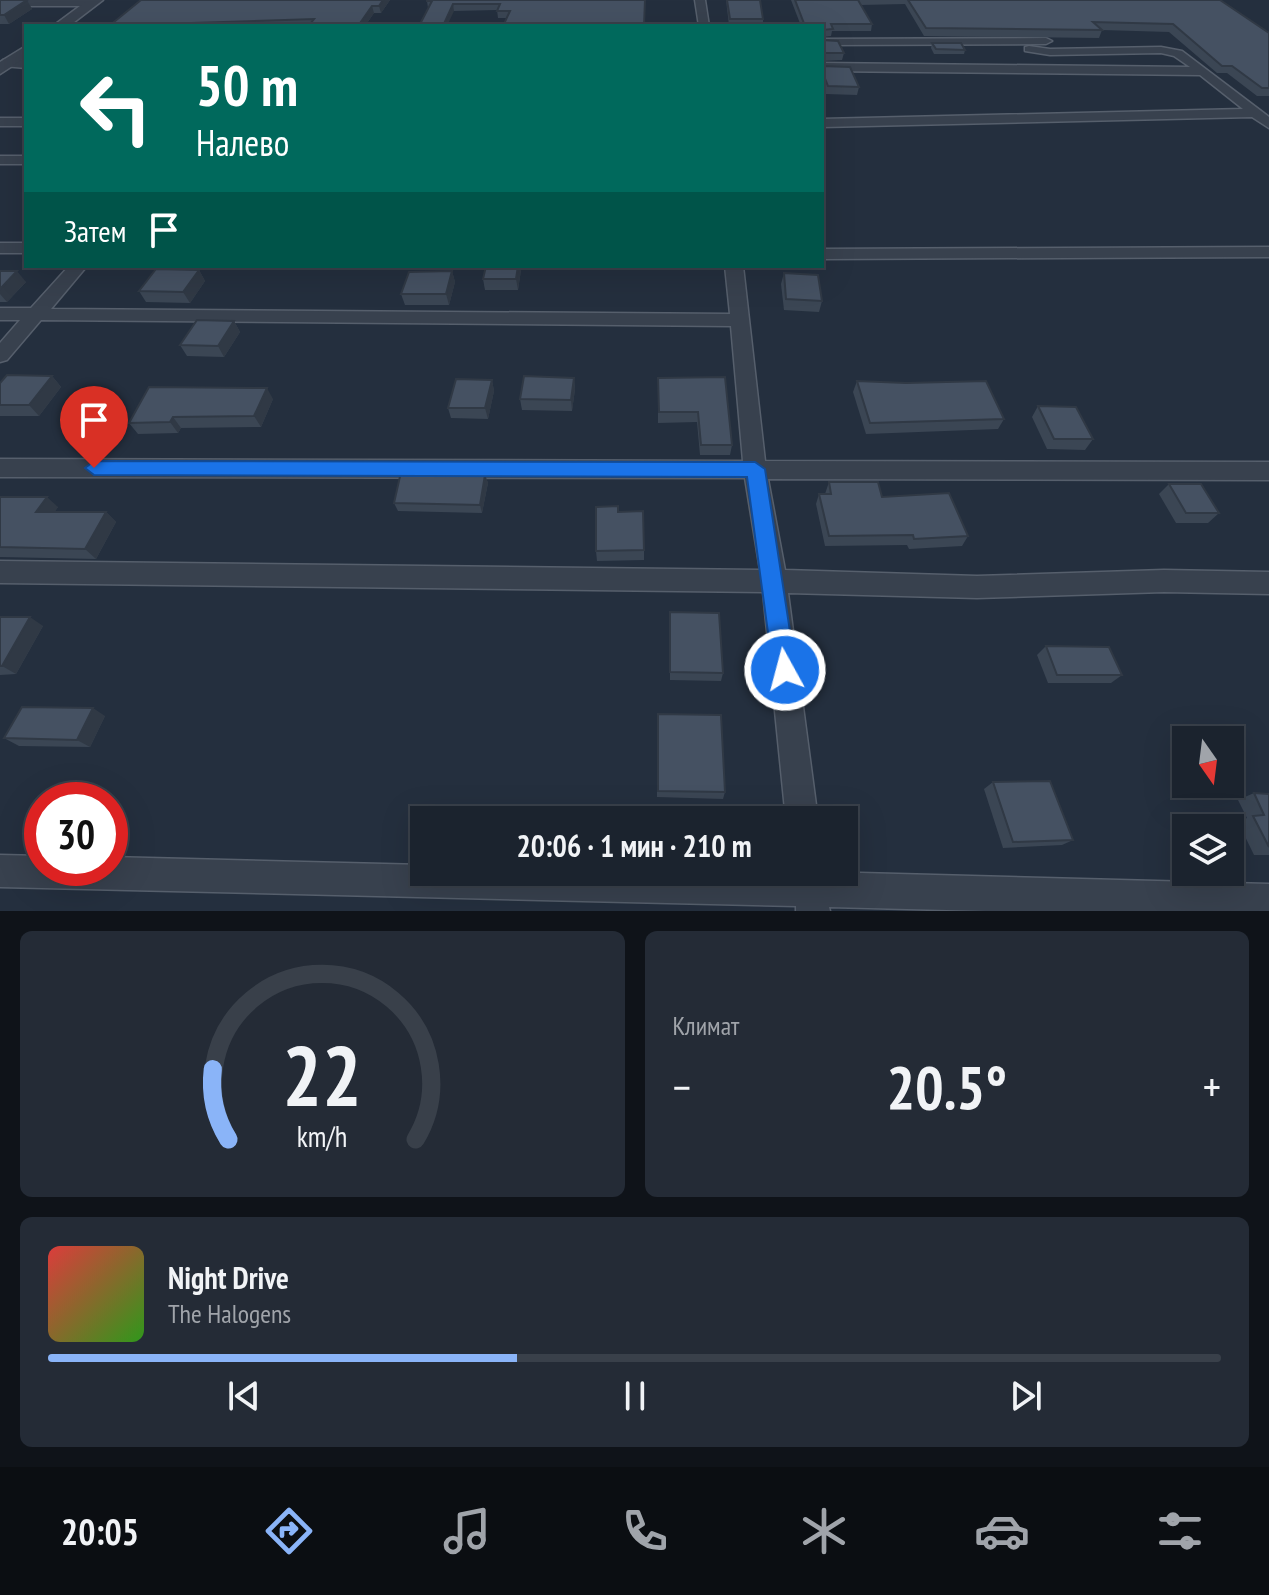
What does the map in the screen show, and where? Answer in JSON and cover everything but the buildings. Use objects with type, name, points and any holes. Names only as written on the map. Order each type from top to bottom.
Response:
[{"type":"street","points":[[700,0],[704,24]]},
{"type":"street","points":[[0,3],[95,1]]},
{"type":"street","points":[[63,24],[95,1]]},
{"type":"street","points":[[997,41],[1050,52],[1161,50],[1178,53],[1269,124]]},
{"type":"street","points":[[824,42],[1046,41]]},
{"type":"street","points":[[4,66],[24,51]]},
{"type":"street","points":[[4,66],[24,64]]},
{"type":"street","points":[[824,67],[1203,71]]},
{"type":"street","points":[[824,123],[1255,113]]},
{"type":"street","points":[[0,122],[24,122]]},
{"type":"street","points":[[0,160],[24,160]]},
{"type":"street","points":[[0,248],[24,248]]},
{"type":"street","points":[[824,254],[1269,252]]},
{"type":"street","points":[[0,355],[76,268]]},
{"type":"street","points":[[734,268],[755,469],[774,581],[800,806]]},
{"type":"street","points":[[0,314],[742,320]]},
{"type":"street","points":[[0,468],[1269,471]]},
{"type":"street","points":[[0,572],[774,581],[977,587],[1164,581],[1269,583]]},
{"type":"street","points":[[0,871],[1269,901]]},
{"type":"route","points":[[94,468],[755,469],[785,670]]}]
